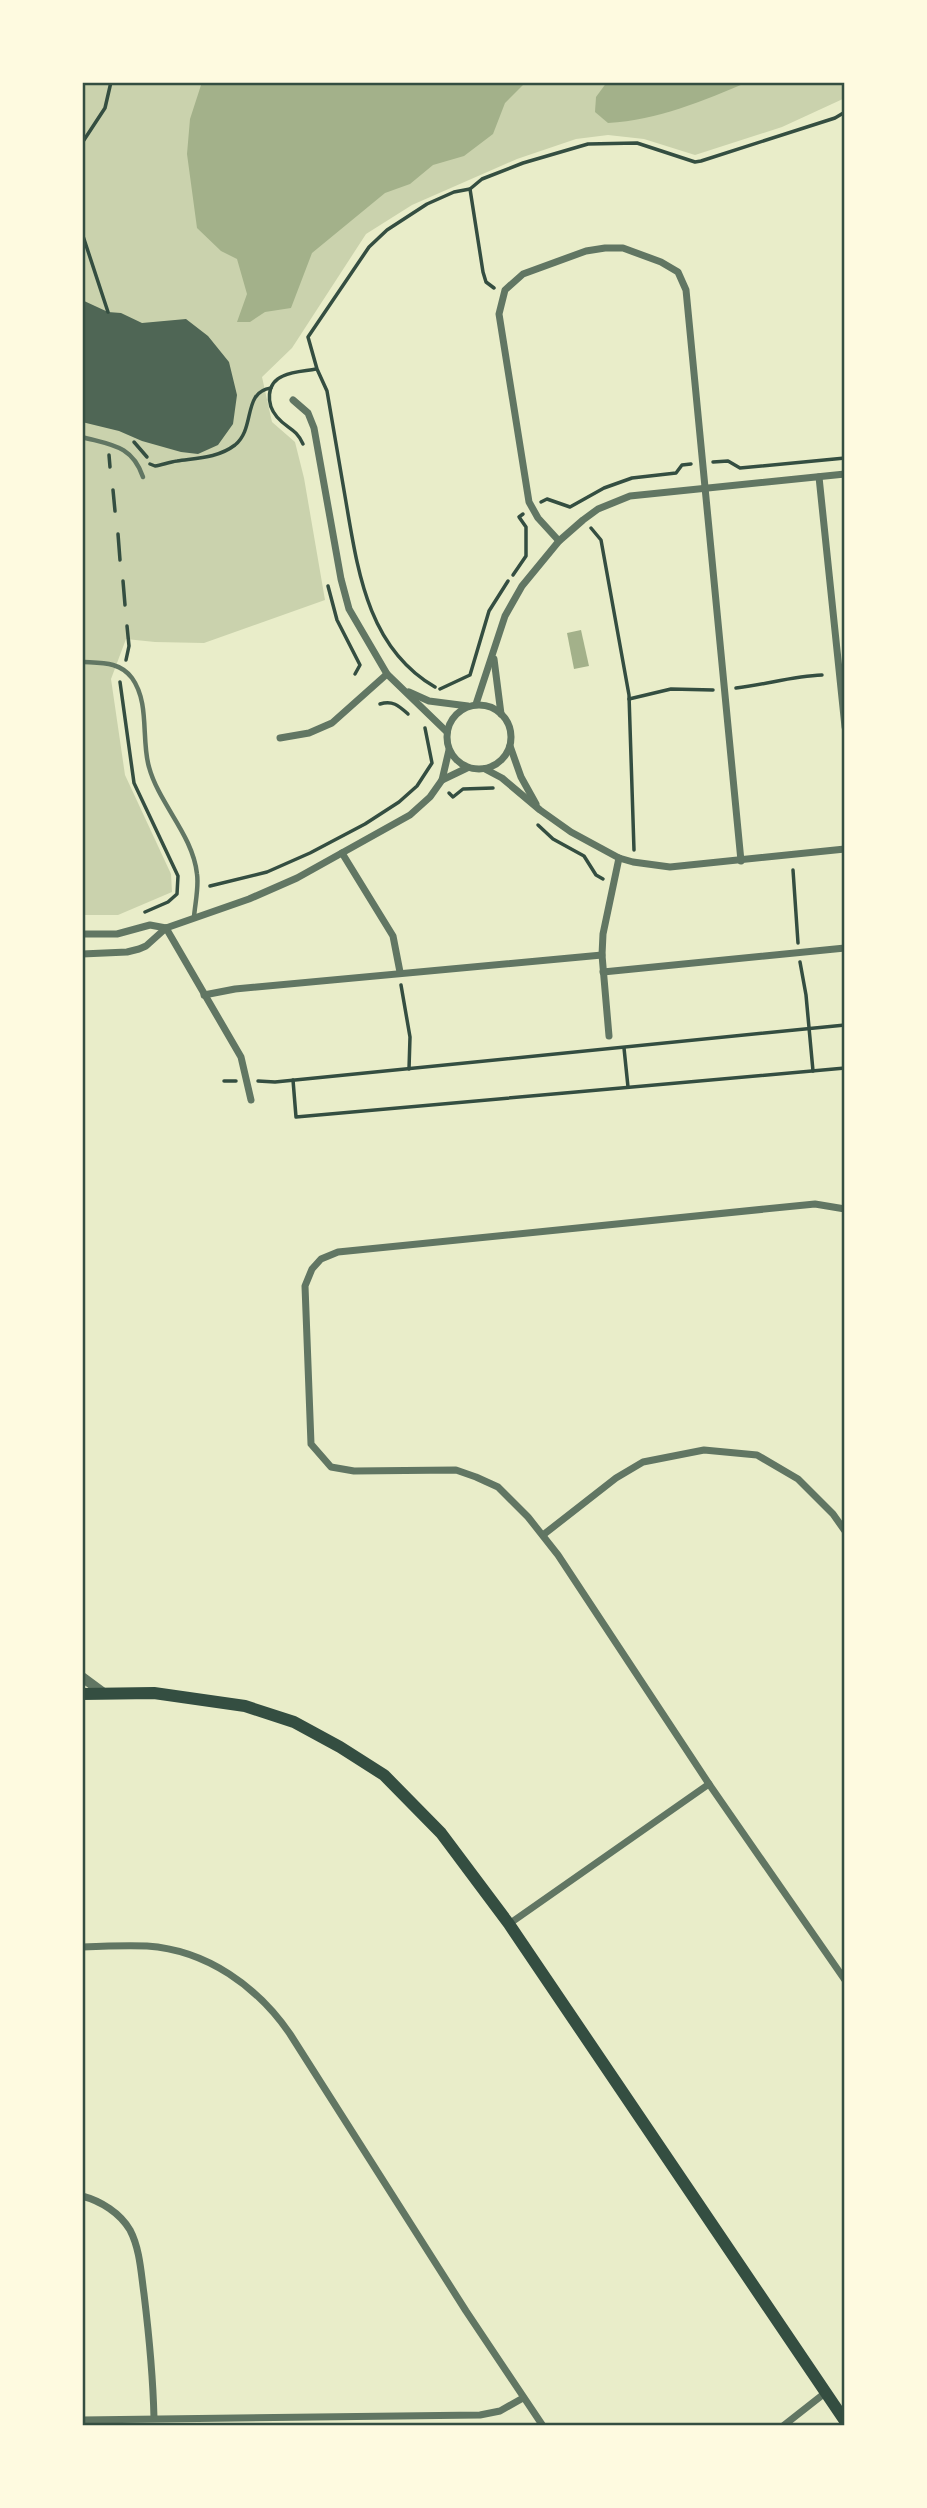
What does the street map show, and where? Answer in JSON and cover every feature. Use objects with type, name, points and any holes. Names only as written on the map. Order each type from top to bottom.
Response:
[{"type":"main road","points":[[82,1694],[154,1693],[245,1706],[294,1721],[384,1775],[418,1808],[465,1864],[509,1924],[845,2421]]},
{"type":"street","points":[[559,541],[538,518],[525,486],[499,314],[506,290],[523,274],[586,251],[623,248],[643,254],[678,272],[686,290],[741,862]]},
{"type":"street","points":[[293,400],[308,413],[314,428],[341,579],[349,609],[387,674],[447,732]]},
{"type":"street","points":[[441,783],[449,750],[447,732],[453,716],[472,705],[493,654],[505,615],[522,586],[559,541],[583,520],[598,509],[630,496],[845,474]]},
{"type":"street","points":[[819,478],[842,673],[845,727]]},
{"type":"street","points":[[493,654],[501,713],[510,728],[510,746],[521,777],[540,810]]},
{"type":"street","points":[[280,738],[309,733],[332,723],[387,674]]},
{"type":"street","points":[[405,691],[427,700],[494,708],[501,713]]},
{"type":"street","points":[[485,769],[500,761],[510,746]]},
{"type":"street","points":[[449,750],[459,764],[467,768],[485,769],[502,778],[571,832],[619,858],[633,862],[670,867],[741,862],[845,849]]},
{"type":"street","points":[[82,954],[127,952],[146,946],[166,928],[249,899],[297,878],[410,815],[441,783],[467,768]]},
{"type":"street","points":[[342,853],[393,936],[400,972]]},
{"type":"street","points":[[609,1036],[601,955],[619,858]]},
{"type":"street","points":[[82,934],[117,934],[150,925],[166,928],[241,1057],[251,1101]]},
{"type":"street","points":[[603,972],[845,948]]},
{"type":"street","points":[[204,995],[235,989],[400,972],[601,955]]},
{"type":"street","points":[[845,1209],[815,1204],[338,1252],[321,1259],[312,1269],[305,1286],[311,1444],[331,1467],[354,1471],[456,1470],[498,1487],[558,1555],[709,1784],[845,1980]]},
{"type":"street","points":[[543,1535],[616,1478],[643,1462],[705,1450],[757,1455],[798,1479],[833,1514],[845,1531]]},
{"type":"street","points":[[82,1677],[105,1694]]},
{"type":"street","points":[[509,1924],[709,1784]]},
{"type":"street","points":[[82,1947],[147,1946],[180,1953],[223,1970],[250,1988],[267,2004],[290,2035],[466,2311],[543,2426]]},
{"type":"street","points":[[82,2196],[112,2210],[124,2222],[136,2245],[148,2329],[154,2418]]},
{"type":"street","points":[[783,2426],[825,2393]]},
{"type":"street","points":[[82,2420],[480,2415],[500,2411],[523,2398]]},
{"type":"lane","points":[[82,437],[123,448],[131,455],[143,477]]},
{"type":"lane","points":[[84,662],[116,664],[134,681],[144,719],[148,765],[155,785],[191,853],[197,875],[194,917]]},
{"type":"path","points":[[82,143],[105,108],[111,82]]},
{"type":"path","points":[[845,112],[835,118],[695,162],[637,144],[588,144],[523,163],[482,179],[470,189],[454,192],[414,211],[387,230],[369,247],[308,337],[317,369],[327,391],[356,565],[366,601],[383,634],[405,666],[441,690],[470,675],[489,611],[526,556],[526,527],[519,517],[547,499],[570,508],[604,488],[632,478],[676,473],[682,465],[728,461],[740,468],[845,458]]},
{"type":"path","points":[[470,189],[486,282],[504,296]]},
{"type":"path","points":[[82,233],[108,312]]},
{"type":"path","points":[[305,448],[298,434],[278,420],[268,397],[271,388],[281,376],[317,369]]},
{"type":"path","points":[[127,438],[138,444],[150,463],[155,466],[202,459],[227,449],[243,437],[257,394],[261,389],[271,388]]},
{"type":"path","points":[[109,453],[110,467]]},
{"type":"path","points":[[113,490],[116,511]]},
{"type":"path","points":[[583,520],[600,540],[629,699],[635,831],[633,862]]},
{"type":"path","points":[[118,534],[120,560]]},
{"type":"path","points":[[122,581],[125,605]]},
{"type":"path","points":[[328,582],[337,620],[360,665],[355,674]]},
{"type":"path","points":[[126,660],[129,646],[127,626]]},
{"type":"path","points":[[731,688],[764,685],[790,677],[822,675]]},
{"type":"path","points":[[120,682],[134,783],[178,876],[177,894],[168,902],[141,914]]},
{"type":"path","points":[[427,700],[435,687]]},
{"type":"path","points":[[629,699],[671,689],[715,690]]},
{"type":"path","points":[[211,886],[267,872],[310,853],[399,802],[425,775],[432,763],[425,729],[397,704],[380,704]]},
{"type":"path","points":[[414,720],[422,708]]},
{"type":"path","points":[[425,775],[441,783],[453,797],[463,789],[497,788]]},
{"type":"path","points":[[535,823],[553,839],[584,856],[596,876],[614,883]]},
{"type":"path","points":[[793,870],[798,945]]},
{"type":"path","points":[[800,961],[813,1071]]},
{"type":"path","points":[[400,972],[404,1016],[410,1037],[409,1069]]},
{"type":"path","points":[[224,1081],[293,1080],[845,1025]]},
{"type":"path","points":[[624,1048],[628,1087]]},
{"type":"path","points":[[293,1080],[296,1117],[845,1068]]},
{"type":"shaded area","points":[[82,82],[845,82],[845,98],[782,127],[695,155],[644,139],[608,135],[576,139],[517,159],[412,205],[366,234],[292,348],[262,377],[272,422],[295,442],[304,478],[325,600],[204,643],[126,639],[111,679],[125,775],[171,874],[172,892],[118,915],[82,915]]},
{"type":"shaded area","points":[[202,82],[526,82],[505,103],[493,134],[464,156],[433,165],[410,184],[385,193],[312,253],[291,308],[265,312],[250,322],[237,322],[247,294],[237,259],[221,251],[197,228],[187,154],[190,119]]},
{"type":"shaded area","points":[[607,82],[748,82],[662,114],[608,123],[595,112],[596,97]]},
{"type":"shaded area","points":[[581,630],[589,666],[574,669],[567,633]]},
{"type":"building","points":[[82,300],[142,323],[186,319],[208,336],[229,362],[237,395],[233,424],[218,445],[198,454],[181,452],[119,431],[82,422]]}]
